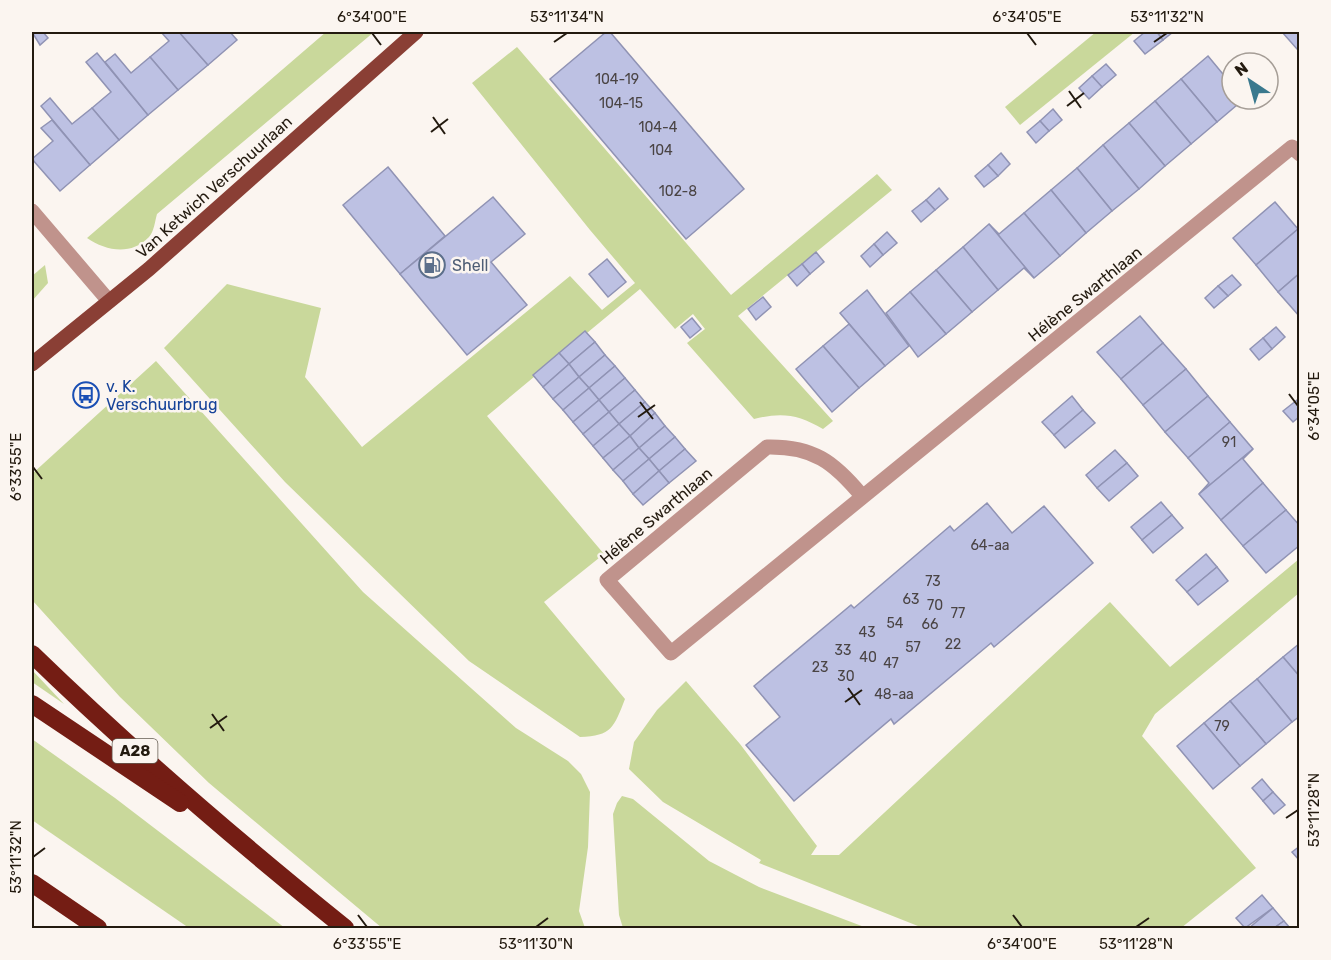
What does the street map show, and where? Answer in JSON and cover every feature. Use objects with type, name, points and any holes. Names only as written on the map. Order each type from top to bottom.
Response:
[{"type":"highway","name":"A28","points":[[32,654],[102,722],[242,844],[345,928]]},
{"type":"highway","name":"A28","points":[[32,704],[242,844]]},
{"type":"highway","points":[[32,883],[98,928]]},
{"type":"main road","name":"Van Ketwich Verschuurlaan","points":[[32,364],[199,226],[416,32]]},
{"type":"street","name":"Hélène Swarthlaan","points":[[862,496],[839,468],[811,453],[790,446],[767,447],[607,580],[671,653],[1292,147],[1299,154]]},
{"type":"street","points":[[32,211],[108,300]]},
{"type":"green space","points":[[326,32],[374,32],[157,214],[152,232],[142,243],[118,250],[102,246],[87,238]]},
{"type":"green space","points":[[1096,32],[1135,32],[1020,125],[1005,107]]},
{"type":"green space","points":[[517,47],[731,295],[877,174],[892,190],[738,316],[833,421],[823,429],[797,417],[781,415],[754,419],[687,343],[705,329],[693,314],[675,329],[640,289],[487,416],[604,554],[544,602],[625,699],[618,717],[610,728],[599,735],[591,736],[580,737],[469,661],[285,482],[164,348],[227,284],[321,308],[305,377],[362,447],[570,276],[602,310],[635,283],[472,83]]},
{"type":"green space","points":[[45,265],[48,283],[32,301],[32,276]]},
{"type":"green space","points":[[156,361],[363,592],[516,728],[568,761],[581,774],[590,792],[588,847],[579,911],[585,928],[382,928],[209,783],[120,697],[32,600],[32,474]]},
{"type":"green space","points":[[1299,559],[1299,593],[1155,714],[1142,736],[1256,868],[1181,928],[923,928],[759,863],[761,860],[663,802],[629,769],[634,742],[657,710],[686,681],[740,744],[817,846],[811,855],[839,855],[1110,602],[1170,667]]},
{"type":"green space","points":[[32,670],[64,704],[32,682]]},
{"type":"green space","points":[[32,739],[115,798],[285,928],[189,928],[32,820]]},
{"type":"green space","points":[[622,796],[633,799],[709,861],[759,887],[867,928],[623,928],[619,915],[613,814]]},
{"type":"building","points":[[32,32],[43,32],[48,38],[40,45]]},
{"type":"building","points":[[161,32],[179,32],[208,65],[178,90],[150,57],[169,41]]},
{"type":"building","points":[[179,32],[230,32],[237,40],[208,65]]},
{"type":"building","points":[[606,32],[610,32],[744,189],[686,239],[550,79]]},
{"type":"building","points":[[1145,32],[1157,32],[1163,40],[1145,54],[1134,41]]},
{"type":"building","points":[[1157,32],[1173,32],[1163,40]]},
{"type":"building","points":[[1282,32],[1300,32],[1300,46],[1297,49]]},
{"type":"building","points":[[97,53],[148,115],[119,140],[92,108],[111,92],[86,62]]},
{"type":"building","points":[[115,54],[131,73],[150,57],[178,90],[148,115],[105,62]]},
{"type":"building","points":[[1208,56],[1220,70],[1220,111],[1230,111],[1217,122],[1181,79]]},
{"type":"building","points":[[1106,64],[1116,75],[1102,87],[1092,76]]},
{"type":"building","points":[[1092,76],[1102,87],[1089,99],[1079,88]]},
{"type":"building","points":[[1181,79],[1217,122],[1191,144],[1155,101]]},
{"type":"building","points":[[50,98],[72,124],[92,108],[119,140],[90,165],[41,106]]},
{"type":"building","points":[[1155,101],[1191,144],[1165,166],[1129,123]]},
{"type":"building","points":[[1053,109],[1062,120],[1049,131],[1040,121]]},
{"type":"building","points":[[52,120],[90,165],[60,191],[32,159],[53,141],[41,128]]},
{"type":"building","points":[[1040,121],[1049,131],[1036,143],[1027,132]]},
{"type":"building","points":[[1129,123],[1165,166],[1139,189],[1103,145]]},
{"type":"building","points":[[1103,145],[1139,189],[1112,211],[1077,168]]},
{"type":"building","points":[[1001,153],[1010,164],[998,176],[988,165]]},
{"type":"building","points":[[988,165],[998,176],[984,187],[975,176]]},
{"type":"building","points":[[388,167],[445,236],[400,274],[343,205]]},
{"type":"building","points":[[1077,168],[1112,211],[1086,233],[1051,190]]},
{"type":"building","points":[[939,188],[948,199],[935,210],[926,200]]},
{"type":"building","points":[[1051,190],[1086,233],[1060,256],[1024,213]]},
{"type":"building","points":[[493,197],[525,234],[491,262],[527,305],[467,355],[400,274]]},
{"type":"building","points":[[926,200],[935,210],[921,222],[912,211]]},
{"type":"building","points":[[1275,202],[1298,229],[1256,265],[1233,238]]},
{"type":"building","points":[[1024,213],[1060,256],[1034,278],[989,224],[999,234]]},
{"type":"building","points":[[989,224],[1034,278],[1024,268],[998,290],[963,247]]},
{"type":"building","points":[[1298,229],[1300,273],[1278,292],[1256,265]]},
{"type":"building","points":[[887,232],[897,243],[883,255],[874,244]]},
{"type":"building","points":[[874,244],[883,255],[870,267],[861,256]]},
{"type":"building","points":[[963,247],[998,290],[972,312],[936,270]]},
{"type":"building","points":[[816,252],[824,262],[810,274],[802,264]]},
{"type":"building","points":[[607,259],[626,282],[608,297],[589,274]]},
{"type":"building","points":[[802,264],[810,274],[797,286],[788,275]]},
{"type":"building","points":[[936,270],[972,312],[946,334],[910,292]]},
{"type":"building","points":[[1300,273],[1300,317],[1278,292]]},
{"type":"building","points":[[1232,275],[1241,285],[1228,296],[1218,286]]},
{"type":"building","points":[[1218,286],[1228,296],[1214,308],[1205,298]]},
{"type":"building","points":[[867,290],[909,346],[885,366],[840,313]]},
{"type":"building","points":[[910,292],[946,334],[918,357],[886,313]]},
{"type":"building","points":[[763,297],[771,307],[756,320],[748,309]]},
{"type":"building","points":[[1140,316],[1163,343],[1121,379],[1097,352]]},
{"type":"building","points":[[692,318],[701,329],[690,338],[681,327]]},
{"type":"building","points":[[849,324],[885,366],[859,388],[823,346]]},
{"type":"building","points":[[1276,327],[1285,337],[1272,349],[1263,338]]},
{"type":"building","points":[[585,331],[595,342],[569,364],[559,353]]},
{"type":"building","points":[[1263,338],[1272,349],[1259,360],[1250,349]]},
{"type":"building","points":[[595,342],[605,355],[579,377],[569,364]]},
{"type":"building","points":[[1163,343],[1186,369],[1143,405],[1121,379]]},
{"type":"building","points":[[823,346],[859,388],[832,412],[796,369]]},
{"type":"building","points":[[559,353],[569,364],[543,387],[533,375]]},
{"type":"building","points":[[605,355],[615,366],[589,388],[579,377]]},
{"type":"building","points":[[569,364],[579,377],[553,399],[543,387]]},
{"type":"building","points":[[615,366],[625,378],[599,400],[589,388]]},
{"type":"building","points":[[1186,369],[1208,396],[1165,432],[1143,405]]},
{"type":"building","points":[[579,377],[589,388],[563,410],[553,399]]},
{"type":"building","points":[[625,378],[635,390],[609,412],[599,400]]},
{"type":"building","points":[[589,388],[599,400],[573,422],[563,410]]},
{"type":"building","points":[[635,390],[645,402],[619,424],[609,412]]},
{"type":"building","points":[[1072,396],[1083,410],[1054,435],[1042,422]]},
{"type":"building","points":[[1208,396],[1230,422],[1188,458],[1165,432]]},
{"type":"building","points":[[599,400],[609,412],[583,434],[573,422]]},
{"type":"building","points":[[1297,400],[1300,416],[1293,422],[1283,411]]},
{"type":"building","points":[[645,402],[655,413],[630,436],[619,424]]},
{"type":"building","points":[[1083,410],[1095,423],[1065,448],[1054,435]]},
{"type":"building","points":[[609,412],[619,424],[593,446],[583,434]]},
{"type":"building","points":[[655,413],[665,426],[639,448],[630,436]]},
{"type":"building","points":[[1230,422],[1253,449],[1199,494],[1209,483],[1188,458]]},
{"type":"building","points":[[619,424],[630,436],[603,458],[593,446]]},
{"type":"building","points":[[665,426],[675,437],[649,459],[639,448]]},
{"type":"building","points":[[630,436],[639,448],[613,470],[603,458]]},
{"type":"building","points":[[675,437],[685,449],[659,471],[649,459]]},
{"type":"building","points":[[639,448],[649,459],[623,481],[613,470]]},
{"type":"building","points":[[685,449],[696,461],[669,483],[659,471]]},
{"type":"building","points":[[1253,449],[1243,459],[1263,483],[1221,520],[1199,494]]},
{"type":"building","points":[[1115,450],[1127,463],[1097,488],[1086,475]]},
{"type":"building","points":[[649,459],[659,471],[633,494],[623,481]]},
{"type":"building","points":[[1127,463],[1138,476],[1109,501],[1097,488]]},
{"type":"building","points":[[659,471],[669,483],[643,505],[633,494]]},
{"type":"building","points":[[1263,483],[1286,510],[1243,546],[1221,520]]},
{"type":"building","points":[[1161,502],[1172,515],[1142,540],[1131,527]]},
{"type":"building","points":[[987,503],[1012,533],[1044,506],[1093,563],[994,647],[991,643],[894,724],[891,719],[794,801],[746,745],[780,717],[754,686],[851,605],[854,608],[950,526],[954,531]]},
{"type":"building","points":[[1286,510],[1300,526],[1300,545],[1266,573],[1243,546]]},
{"type":"building","points":[[1172,515],[1183,528],[1153,553],[1142,540]]},
{"type":"building","points":[[1206,554],[1217,567],[1187,592],[1176,580]]},
{"type":"building","points":[[1217,567],[1228,581],[1198,605],[1187,592]]},
{"type":"building","points":[[1300,643],[1300,677],[1283,657]]},
{"type":"building","points":[[1283,657],[1300,677],[1300,716],[1292,722],[1257,679]]},
{"type":"building","points":[[1257,679],[1292,722],[1266,744],[1230,701]]},
{"type":"building","points":[[1230,701],[1266,744],[1240,766],[1204,723]]},
{"type":"building","points":[[1204,723],[1240,766],[1213,789],[1177,746]]},
{"type":"building","points":[[1262,779],[1273,792],[1263,801],[1252,788]]},
{"type":"building","points":[[1273,792],[1285,805],[1274,814],[1263,801]]},
{"type":"building","points":[[1300,846],[1300,861],[1292,852]]},
{"type":"building","points":[[1262,895],[1273,908],[1245,928],[1236,918]]},
{"type":"building","points":[[1273,908],[1284,921],[1274,928],[1249,928]]},
{"type":"building","points":[[1284,921],[1290,928],[1274,928]]},
{"type":"place","name":"Shell","points":[[432,265]]},
{"type":"place","name":"v. K. Verschuurbrug","points":[[86,395]]}]
